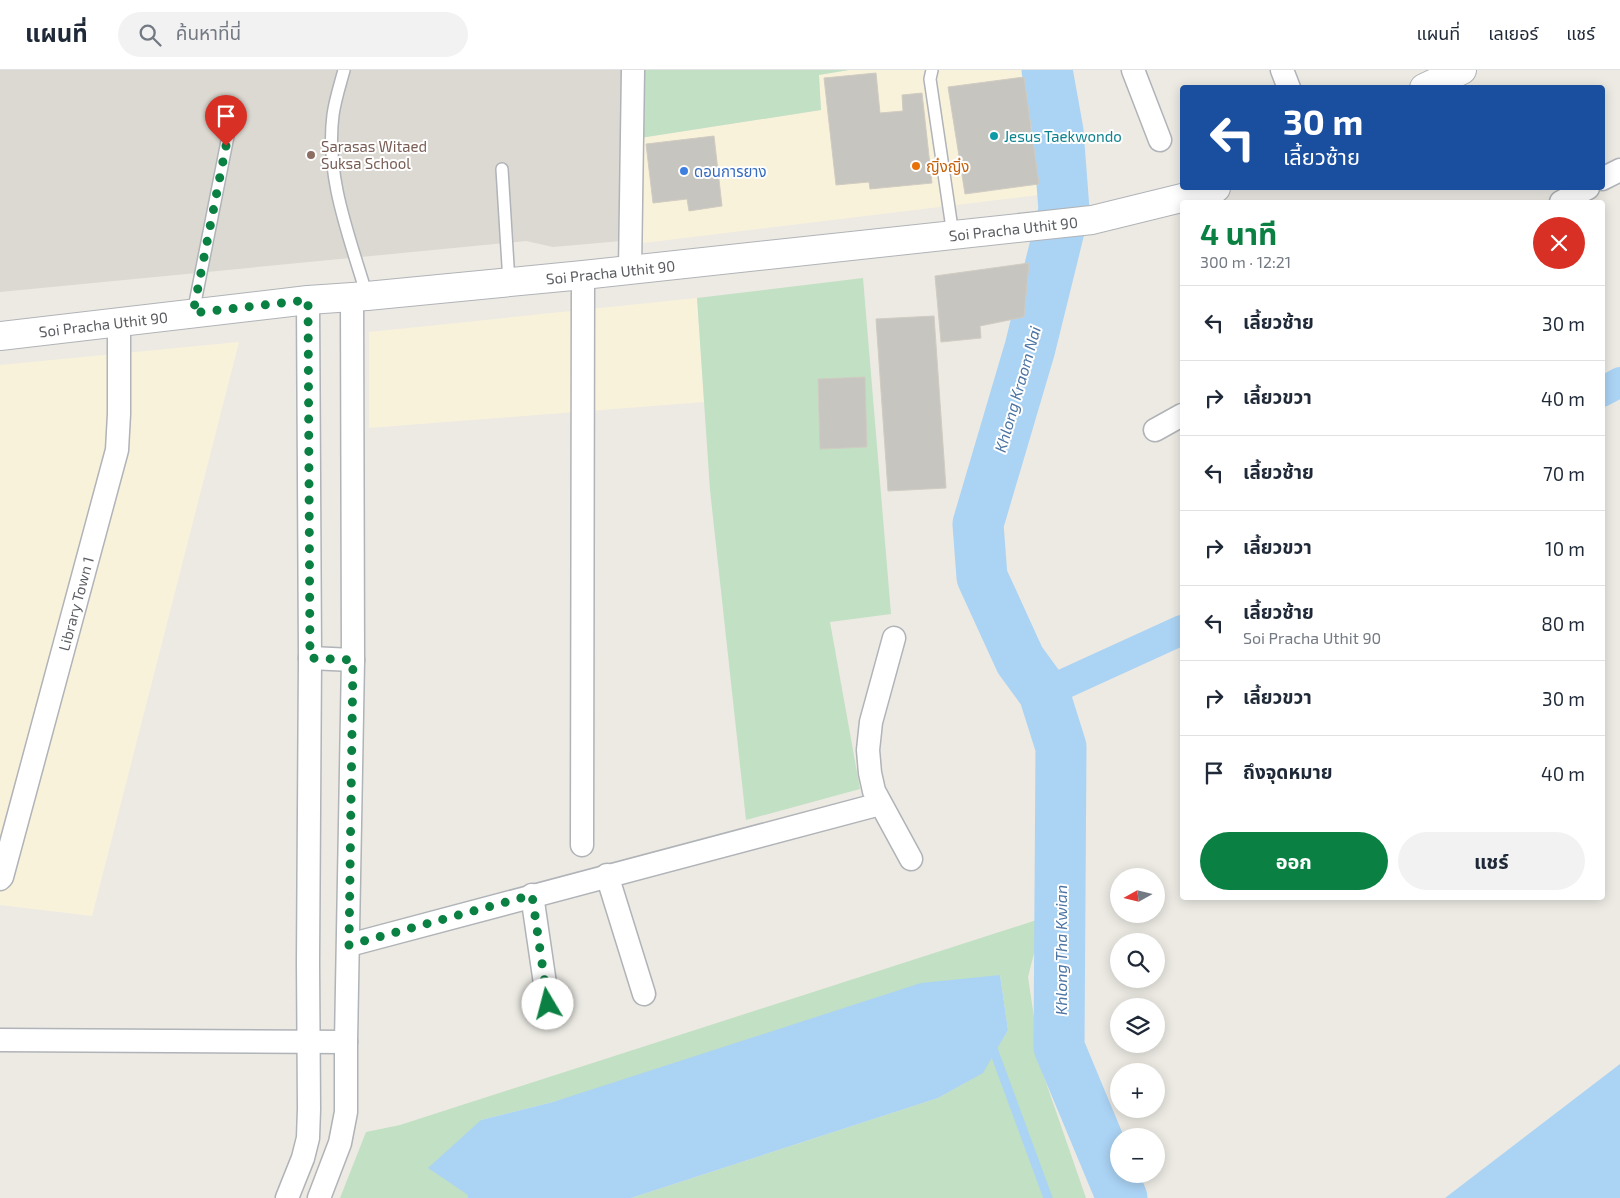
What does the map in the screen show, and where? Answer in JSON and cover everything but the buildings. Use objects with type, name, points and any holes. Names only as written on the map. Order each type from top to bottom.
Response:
[{"type":"street","points":[[630,270],[633,70]]},
{"type":"street","points":[[1133,70],[1160,140]]},
{"type":"street","points":[[1282,70],[1288,85]]},
{"type":"street","points":[[1430,85],[1462,70]]},
{"type":"street","points":[[1605,178],[1620,170]]},
{"type":"street","name":"Soi Pracha Uthit 90","points":[[0,336],[308,300],[360,297],[583,275],[1092,220],[1210,190]]},
{"type":"street","points":[[1566,200],[1584,190]]},
{"type":"street","points":[[582,844],[583,275]]},
{"type":"street","points":[[319,1198],[340,1143],[346,1112],[360,297]]},
{"type":"street","points":[[287,1198],[297,1176],[308,1138],[309,1109],[308,729],[310,658],[308,300]]},
{"type":"street","name":"Library Town 1","points":[[0,879],[116,450],[119,414],[119,323]]},
{"type":"street","points":[[1155,430],[1180,416]]},
{"type":"street","points":[[894,638],[871,722],[868,750],[874,791],[880,804],[890,817],[911,859]]},
{"type":"street","points":[[310,658],[353,660]]},
{"type":"street","points":[[349,945],[880,804]]},
{"type":"street","points":[[607,875],[644,994]]},
{"type":"street","points":[[532,895],[548,1004]]},
{"type":"street","points":[[0,1040],[346,1042]]},
{"type":"lane","points":[[344,70],[333,115],[332,160],[360,297]]},
{"type":"lane","points":[[932,70],[930,79],[953,235]]},
{"type":"lane","points":[[193,313],[230,126]]},
{"type":"lane","points":[[502,169],[509,282]]},
{"type":"shaded area","name":"Sarasas Witaed Suksa School","points":[[0,70],[625,70],[621,241],[553,247],[526,241],[0,292]]},
{"type":"shaded area","points":[[849,70],[1027,70],[1037,116],[1047,194],[635,244],[640,138],[821,110],[819,75]]},
{"type":"shaded area","points":[[697,298],[704,402],[369,428],[369,332]]},
{"type":"shaded area","points":[[239,342],[92,916],[0,905],[0,365]]},
{"type":"green space","points":[[642,70],[849,70],[819,75],[821,110],[640,138]]},
{"type":"green space","points":[[863,278],[891,614],[830,622],[860,789],[746,820],[710,490],[697,298]]},
{"type":"green space","points":[[1043,918],[1028,977],[1042,1071],[1086,1198],[631,1198],[938,1098],[982,1073],[1008,1030],[1000,975],[553,1102],[481,1120],[468,1198],[340,1198],[366,1132],[400,1125]]},
{"type":"water","points":[[1000,975],[1008,1030],[983,1073],[938,1098],[631,1198],[468,1198],[468,1195],[428,1168],[481,1120],[553,1102],[921,983]]},
{"type":"water","points":[[1620,1064],[1620,1198],[1445,1198]]},
{"type":"waterway","name":"Khlong Kraom Nai","points":[[1047,70],[1058,131],[1064,210],[1030,348],[978,524],[982,577],[1020,660],[1044,693],[1061,747],[1059,1047],[1122,1198]]},
{"type":"waterway","points":[[1605,390],[1620,382]]},
{"type":"waterway","points":[[1044,693],[1180,631]]},
{"type":"waterway","points":[[991,1043],[1048,1198]]},
{"type":"place","name":"Jesus Taekwondo","points":[[994,136]]},
{"type":"place","name":"Sarasas Witaed Suksa School","points":[[311,155]]},
{"type":"place","name":"ญิ๋งญิ๋ง","points":[[916,166]]},
{"type":"place","name":"ดอนการยาง","points":[[684,171]]},
{"type":"route","points":[[226,146],[193,313],[308,300],[310,658],[353,660],[349,945],[532,895],[548,1004]]},
{"type":"water label","name":"Khlong Tha Kwian","points":[[1060,950]]}]
